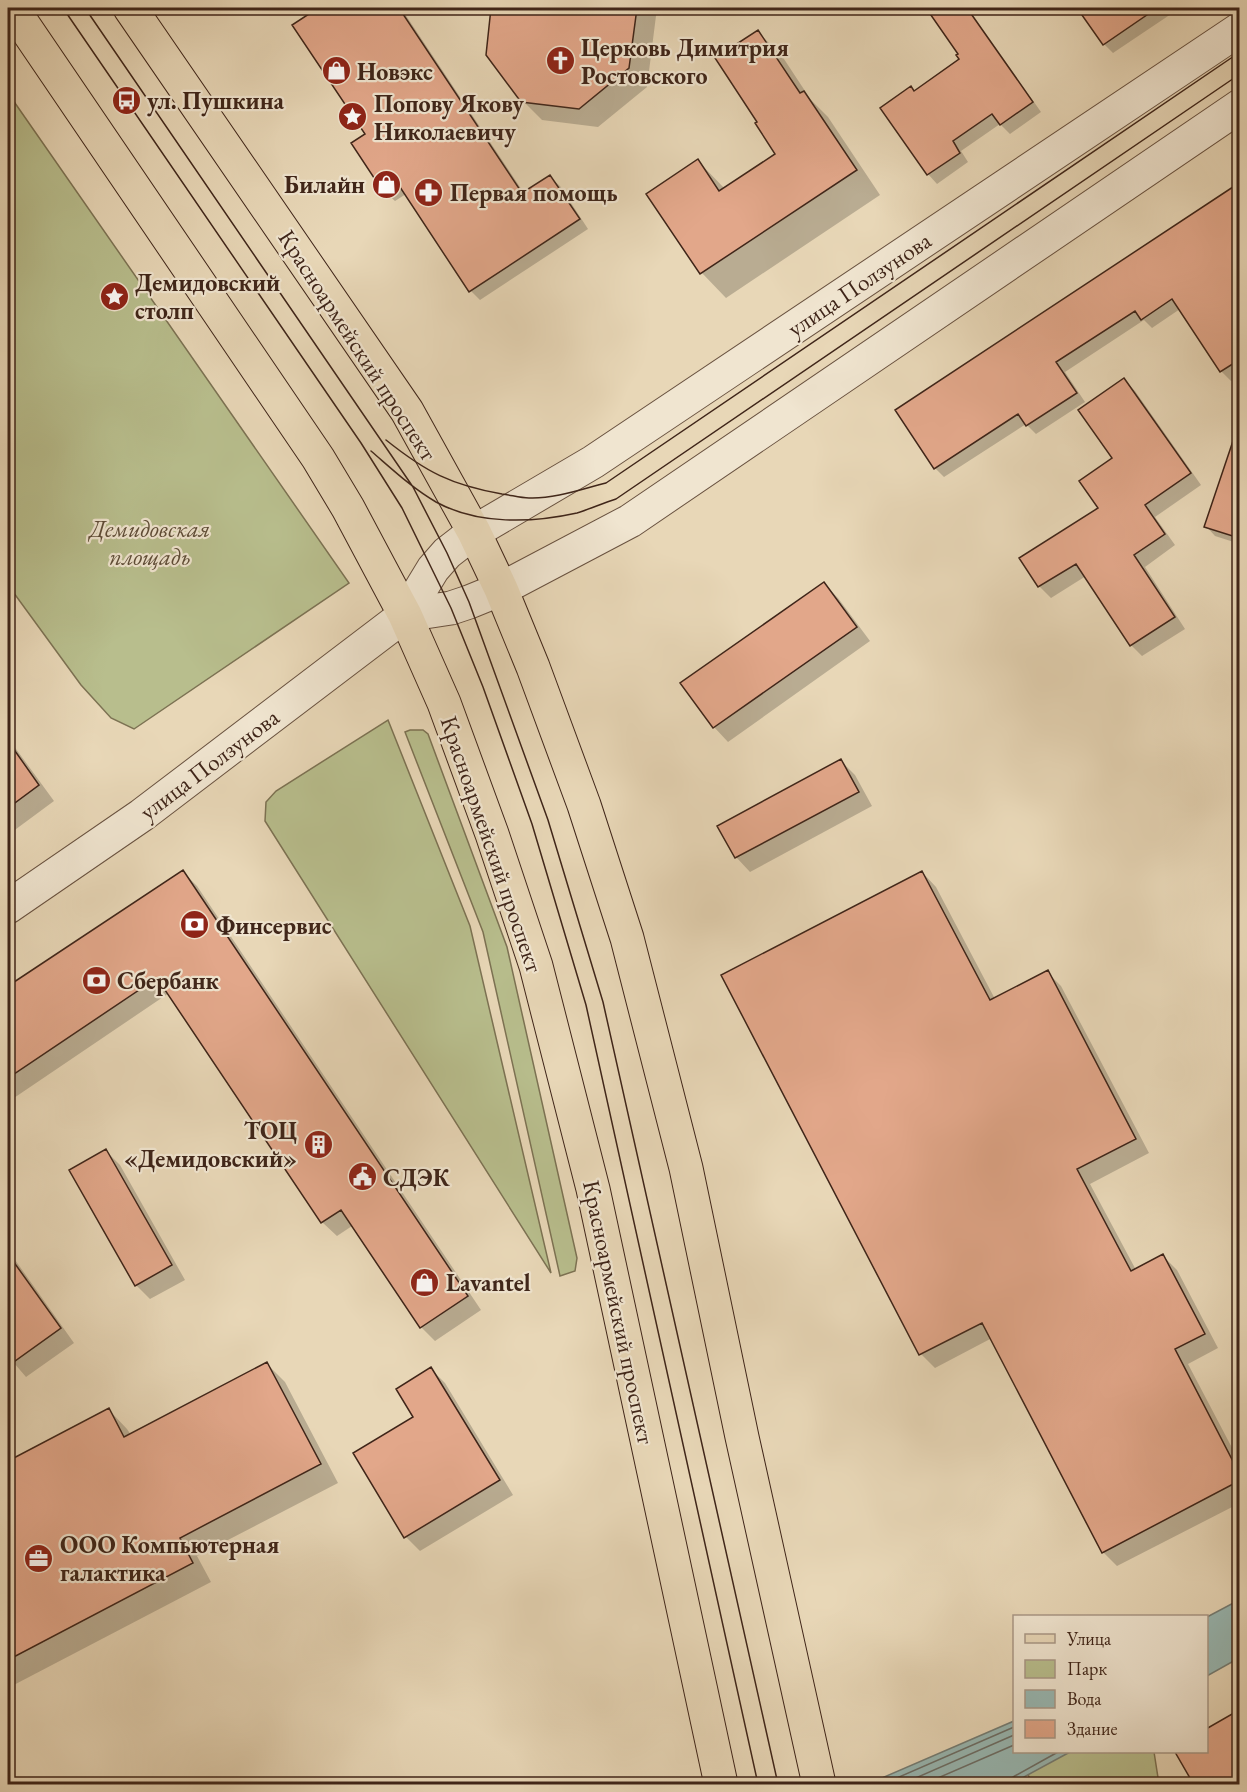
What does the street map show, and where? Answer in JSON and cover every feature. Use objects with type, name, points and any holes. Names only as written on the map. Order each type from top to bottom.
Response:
[{"type":"main road","name":"Красноармейский проспект","points":[[12,8],[318,458],[354,519],[405,615],[444,703],[492,834],[536,966],[593,1189],[721,1785]]},
{"type":"main road","name":"Красноармейский проспект","points":[[130,8],[407,411],[474,532],[501,589],[584,805],[627,938],[686,1168],[742,1437],[819,1785]]},
{"type":"street","name":"улица Ползунова","points":[[8,907],[152,808],[405,615],[433,569],[447,553],[474,532],[593,462],[1239,29]]},
{"type":"street","points":[[405,615],[451,608],[501,589],[630,521],[1239,106]]},
{"type":"green space","name":"Демидовская площадь","points":[[8,93],[349,583],[134,729],[111,718],[81,685],[8,585]]},
{"type":"green space","points":[[388,720],[470,926],[551,1273],[265,821],[266,802],[276,791]]},
{"type":"green space","points":[[423,730],[428,734],[507,947],[577,1258],[575,1271],[560,1276],[483,932],[405,732]]},
{"type":"green space","points":[[1066,1753],[1154,1753],[1159,1784],[1033,1784],[1026,1771]]},
{"type":"water","points":[[1239,1600],[1239,1658],[1208,1675],[1208,1616]]},
{"type":"water","points":[[1013,1721],[1013,1753],[1068,1753],[1011,1784],[868,1784]]},
{"type":"building","points":[[318,8],[399,8],[522,193],[550,175],[580,219],[469,292],[398,184],[384,193],[351,143],[365,134],[292,25]]},
{"type":"building","name":"Церковь Димитрия Ростовского","points":[[491,8],[637,8],[629,68],[579,109],[521,102],[486,55]]},
{"type":"building","points":[[926,8],[967,8],[1033,102],[1000,125],[992,114],[953,141],[960,153],[927,175],[880,108],[911,86],[914,91],[959,59],[956,55],[958,54]]},
{"type":"building","points":[[1077,8],[1157,8],[1103,45]]},
{"type":"building","points":[[758,30],[800,93],[804,91],[857,170],[700,274],[646,194],[698,159],[719,191],[775,154],[715,58]]},
{"type":"building","points":[[1239,183],[1239,360],[1220,372],[1172,299],[1141,320],[1135,311],[1056,362],[1077,393],[1026,426],[1018,414],[934,469],[895,410]]},
{"type":"building","points":[[1124,378],[1191,473],[1145,505],[1165,534],[1134,555],[1175,617],[1130,646],[1076,564],[1038,587],[1019,558],[1098,508],[1079,481],[1112,458],[1078,410]]},
{"type":"building","points":[[1235,435],[1239,436],[1239,538],[1204,527]]},
{"type":"building","points":[[824,582],[857,627],[713,728],[680,683]]},
{"type":"building","points":[[8,741],[39,785],[8,808]]},
{"type":"building","points":[[841,759],[859,792],[735,858],[717,826]]},
{"type":"building","name":"ТОЦ «Демидовский»","points":[[183,870],[468,1296],[420,1328],[341,1210],[321,1223],[157,978],[8,1078],[8,986]]},
{"type":"building","points":[[922,871],[990,1000],[1048,970],[1136,1139],[1077,1169],[1131,1271],[1163,1254],[1205,1334],[1175,1349],[1239,1473],[1239,1481],[1102,1553],[982,1323],[919,1355],[721,975]]},
{"type":"building","points":[[106,1149],[172,1265],[135,1286],[69,1170]]},
{"type":"building","points":[[8,1254],[61,1328],[8,1366]]},
{"type":"building","points":[[267,1362],[321,1464],[180,1538],[193,1563],[8,1660],[8,1461],[109,1408],[124,1437]]},
{"type":"building","points":[[431,1367],[500,1480],[404,1538],[353,1453],[413,1417],[396,1389]]},
{"type":"building","points":[[1239,1710],[1239,1785],[1194,1785],[1176,1753],[1208,1753],[1208,1728]]},
{"type":"tram line","points":[[63,8],[361,443],[402,508],[451,608],[483,687],[532,824],[586,1005],[758,1784]]},
{"type":"tram line","points":[[85,8],[413,487],[469,602],[548,820],[603,1002],[778,1784]]},
{"type":"tram line","points":[[386,440],[414,461],[440,476],[502,494],[526,498],[549,497],[606,483],[1240,52]]},
{"type":"tram line","points":[[371,451],[427,497],[469,515],[505,520],[542,519],[577,513],[616,499],[1240,74]]},
{"type":"place","name":"Церковь Димитрия Ростовского","points":[[560,61]]},
{"type":"place","name":"Новэкс","points":[[336,71]]},
{"type":"place","name":"ул. Пушкина","points":[[126,100]]},
{"type":"place","name":"Попову Якову Николаевичу","points":[[353,117]]},
{"type":"place","name":"Билайн","points":[[386,184]]},
{"type":"place","name":"Первая помощь","points":[[429,192]]},
{"type":"place","name":"Демидовский столп","points":[[114,296]]},
{"type":"place","name":"Финсервис","points":[[195,925]]},
{"type":"place","name":"Сбербанк","points":[[96,980]]},
{"type":"place","name":"ТОЦ «Демидовский»","points":[[318,1144]]},
{"type":"place","name":"СДЭК","points":[[362,1177]]},
{"type":"place","name":"Lavantel","points":[[425,1282]]},
{"type":"place","name":"ООО Компьютерная галактика","points":[[39,1558]]}]
